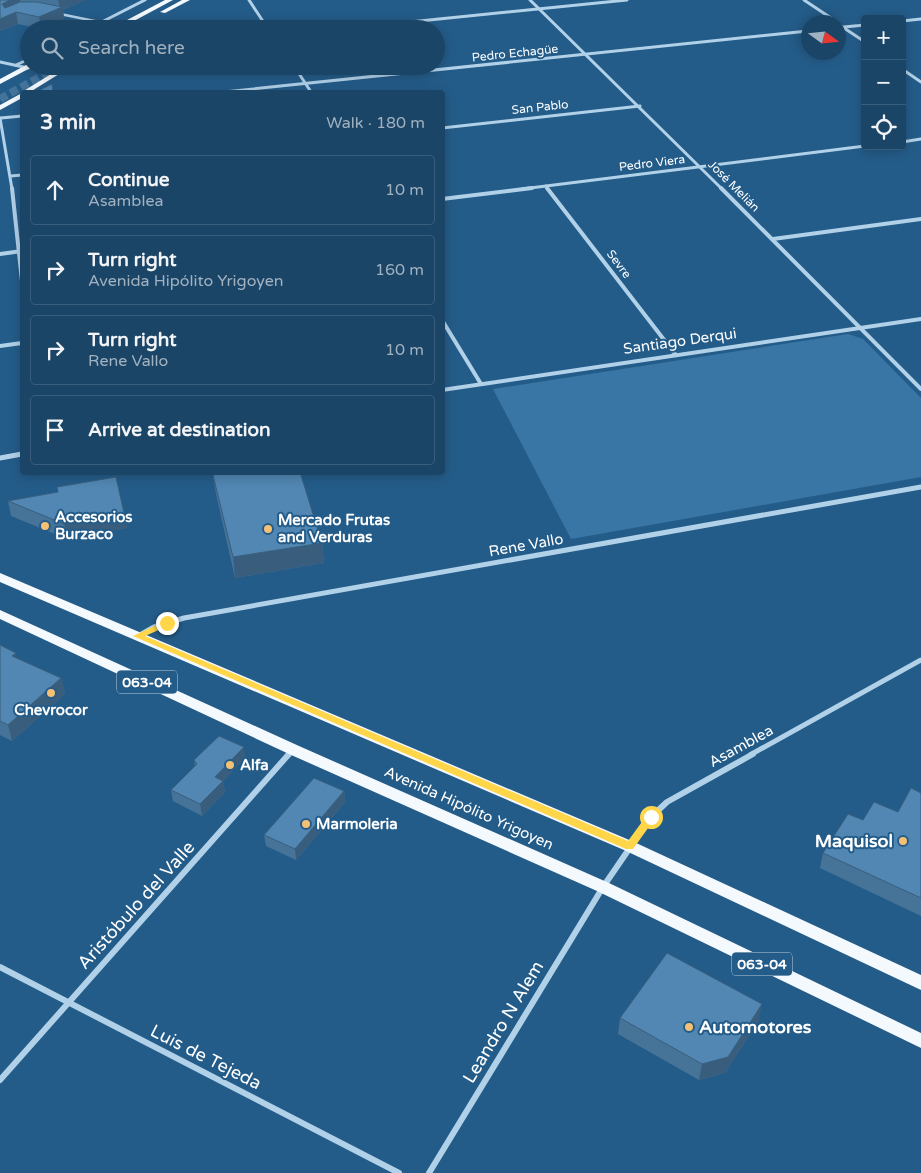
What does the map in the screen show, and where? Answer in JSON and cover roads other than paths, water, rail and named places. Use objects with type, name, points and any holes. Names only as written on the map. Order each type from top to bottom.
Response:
[{"type":"main road","points":[[130,20],[170,0]]},
{"type":"main road","points":[[149,20],[187,0]]},
{"type":"main road","points":[[0,82],[20,72]]},
{"type":"main road","points":[[29,90],[54,75]]},
{"type":"main road","points":[[0,108],[20,96]]},
{"type":"main road","name":"Avenida Hipólito Yrigoyen","points":[[0,577],[629,846],[921,983]]},
{"type":"main road","name":"Avenida Hipólito Yrigoyen","points":[[0,614],[294,750],[603,887],[921,1041]]},
{"type":"street","points":[[105,20],[145,0]]},
{"type":"street","points":[[249,0],[262,20]]},
{"type":"street","name":"José Melián","points":[[530,0],[640,106],[921,389]]},
{"type":"street","points":[[431,20],[627,0]]},
{"type":"street","points":[[804,0],[826,15]]},
{"type":"street","points":[[906,21],[921,19]]},
{"type":"street","points":[[846,27],[861,25]]},
{"type":"street","points":[[846,28],[861,39]]},
{"type":"street","name":"Pedro Echagüe","points":[[445,69],[801,32]]},
{"type":"street","points":[[0,62],[20,66]]},
{"type":"street","points":[[16,65],[20,63]]},
{"type":"street","points":[[906,72],[921,82]]},
{"type":"street","points":[[300,75],[310,90]]},
{"type":"street","name":"Pedro Echagüe","points":[[242,90],[383,75]]},
{"type":"street","name":"San Pablo","points":[[445,128],[640,106]]},
{"type":"street","points":[[20,116],[0,118],[11,176],[20,244]]},
{"type":"street","points":[[906,141],[921,139]]},
{"type":"street","name":"Pedro Viera","points":[[445,199],[861,147]]},
{"type":"street","points":[[11,176],[20,175]]},
{"type":"street","name":"Sevre","points":[[546,186],[676,354]]},
{"type":"street","points":[[773,239],[921,219]]},
{"type":"street","points":[[0,254],[20,251]]},
{"type":"street","name":"Santiago Derqui","points":[[445,390],[921,319]]},
{"type":"street","points":[[445,325],[480,384]]},
{"type":"street","points":[[0,346],[20,343]]},
{"type":"street","points":[[0,458],[20,454]]},
{"type":"street","name":"Rene Vallo","points":[[138,636],[154,627],[184,618],[921,487]]},
{"type":"street","name":"Asamblea","points":[[603,887],[629,846],[651,817],[667,802],[921,660]]},
{"type":"street","name":"Aristóbulo del Valle","points":[[0,1080],[294,750]]},
{"type":"street","name":"Leandro N Alem","points":[[429,1173],[603,887]]},
{"type":"street","name":"Luis de Tejeda","points":[[0,967],[399,1173]]},
{"type":"lane","points":[[57,13],[91,20]]},
{"type":"tunnel","points":[[0,99],[44,75]]},
{"type":"place","name":"Accesorios Burzaco","points":[[45,526]]},
{"type":"place","name":"Mercado Frutas and Verduras","points":[[268,529]]},
{"type":"place","name":"Chevrocor","points":[[51,693]]},
{"type":"place","name":"Alfa","points":[[230,765]]},
{"type":"place","name":"Marmoleria","points":[[306,824]]},
{"type":"place","name":"Maquisol","points":[[903,841]]},
{"type":"place","name":"Automotores","points":[[689,1027]]}]
